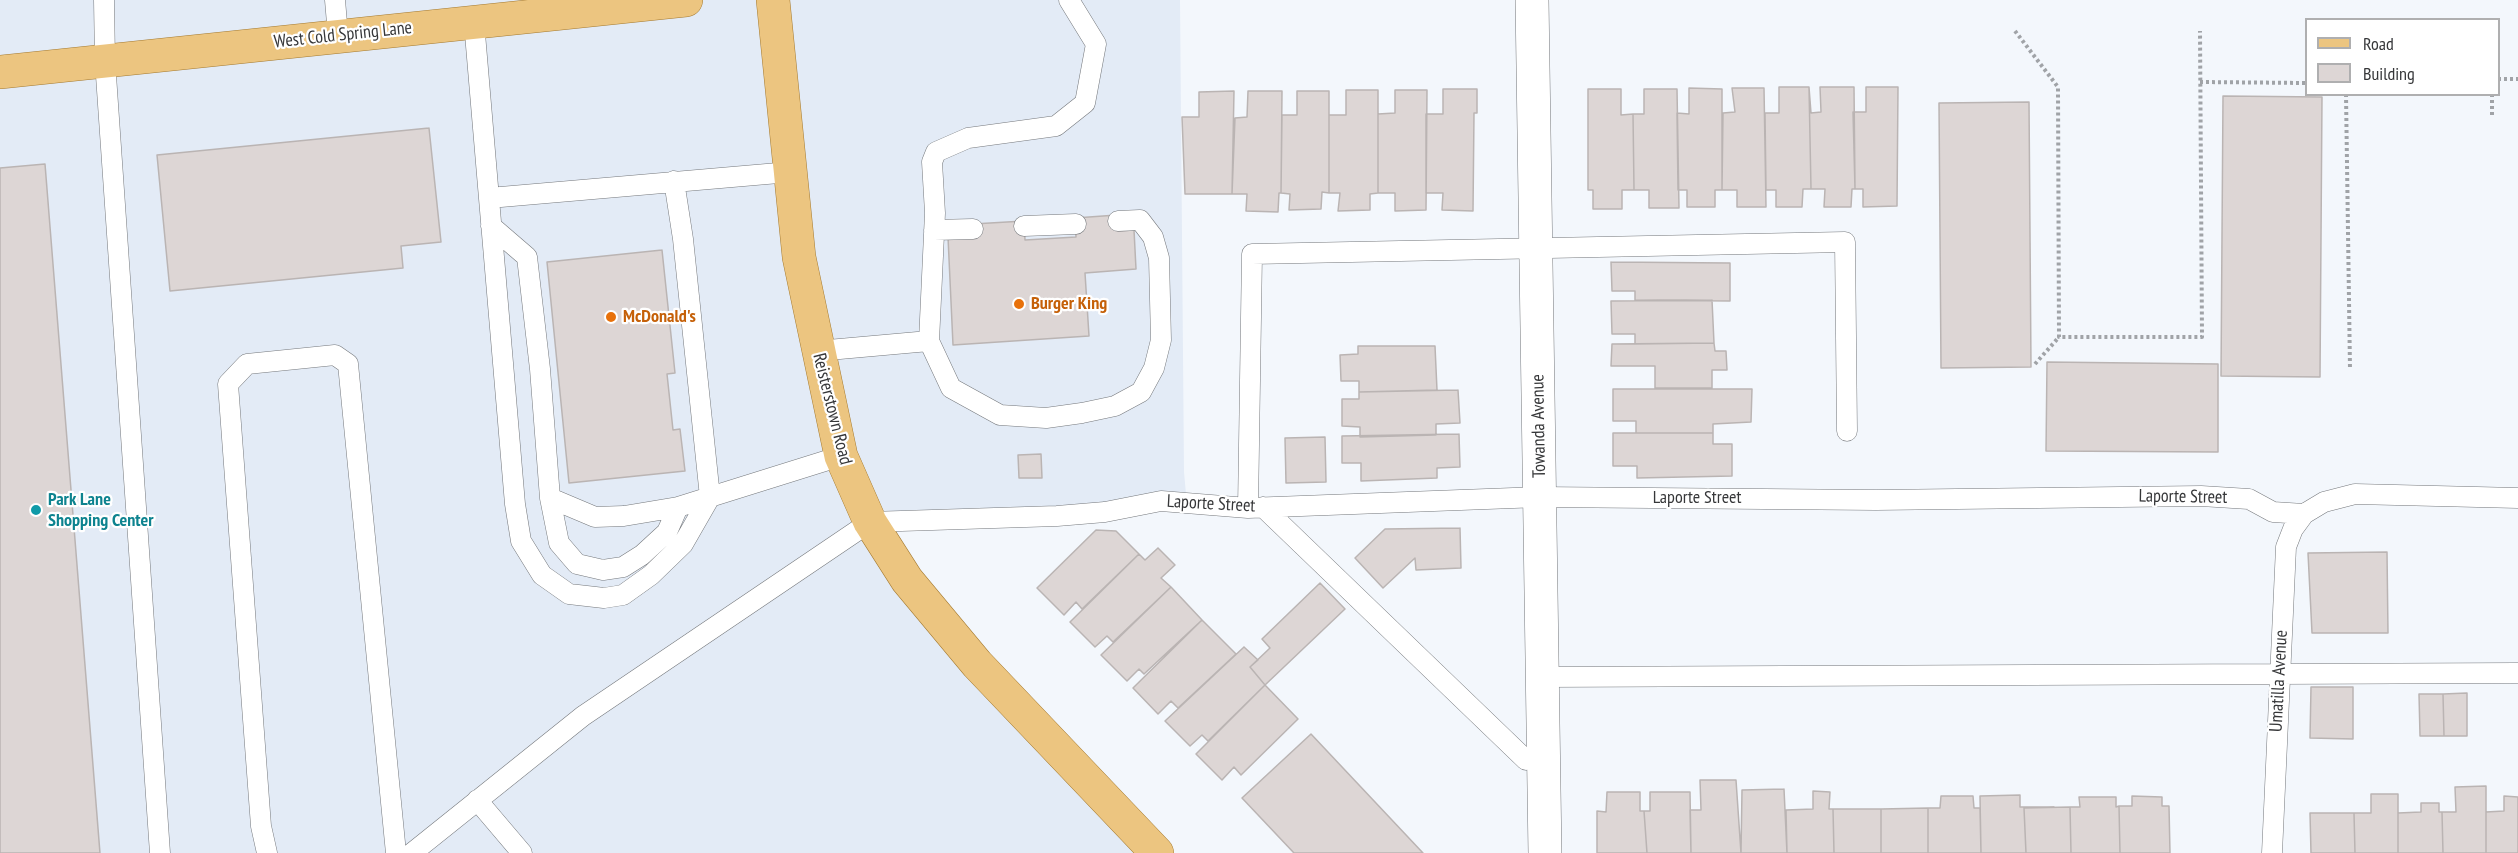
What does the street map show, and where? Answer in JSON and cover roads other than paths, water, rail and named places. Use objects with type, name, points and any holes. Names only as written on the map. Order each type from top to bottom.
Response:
[{"type":"main road","name":"West Cold Spring Lane","points":[[0,72],[474,22],[607,4],[686,0]]},
{"type":"main road","name":"Reisterstown Road","points":[[773,0],[799,257],[841,456],[870,522],[907,580],[977,664],[1156,853]]},
{"type":"street","name":"Towanda Avenue","points":[[1532,0],[1545,853]]},
{"type":"lane","points":[[104,0],[105,61],[160,853]]},
{"type":"lane","points":[[335,0],[338,35]]},
{"type":"lane","points":[[1069,0],[1096,44],[1085,103],[1056,126],[968,138],[936,152],[932,162],[934,230],[929,341],[951,388],[1000,415],[1046,418],[1115,406],[1141,392],[1154,368],[1161,340],[1159,258],[1153,237],[1140,220],[1118,221]]},
{"type":"lane","points":[[474,22],[515,504],[521,541],[542,575],[570,594],[604,598],[623,595],[651,575],[683,544],[711,496],[683,239],[674,181]]},
{"type":"lane","points":[[489,198],[790,172]]},
{"type":"lane","points":[[1024,226],[1076,224]]},
{"type":"lane","points":[[491,226],[527,256],[540,369],[550,498],[559,543],[577,564],[603,570],[623,567],[642,555],[666,532],[678,507]]},
{"type":"lane","points":[[934,230],[973,230]]},
{"type":"lane","points":[[1526,760],[1256,508],[1252,254],[1845,242],[1847,431]]},
{"type":"lane","points":[[817,351],[929,341]]},
{"type":"lane","points":[[267,853],[261,825],[228,384],[247,364],[335,355],[348,364],[396,853]]},
{"type":"lane","points":[[550,498],[595,517],[624,516],[678,507],[841,456]]},
{"type":"lane","points":[[2304,514],[2324,502],[2355,494],[2518,498]]},
{"type":"lane","name":"Laporte Street","points":[[870,522],[1057,516],[1105,512],[1161,501],[1256,508],[1540,497],[1887,500],[2201,496],[2249,499],[2273,512],[2304,514]]},
{"type":"lane","name":"Umatilla Avenue","points":[[2272,853],[2286,547],[2293,529],[2304,514]]},
{"type":"lane","points":[[412,853],[583,716],[870,522]]},
{"type":"lane","points":[[1542,677],[2518,673]]},
{"type":"lane","points":[[477,800],[522,853]]},
{"type":"place","name":"Burger King","points":[[1019,304]]},
{"type":"place","name":"McDonald's","points":[[611,317]]},
{"type":"place","name":"Park Lane Shopping Center","points":[[36,510]]}]
